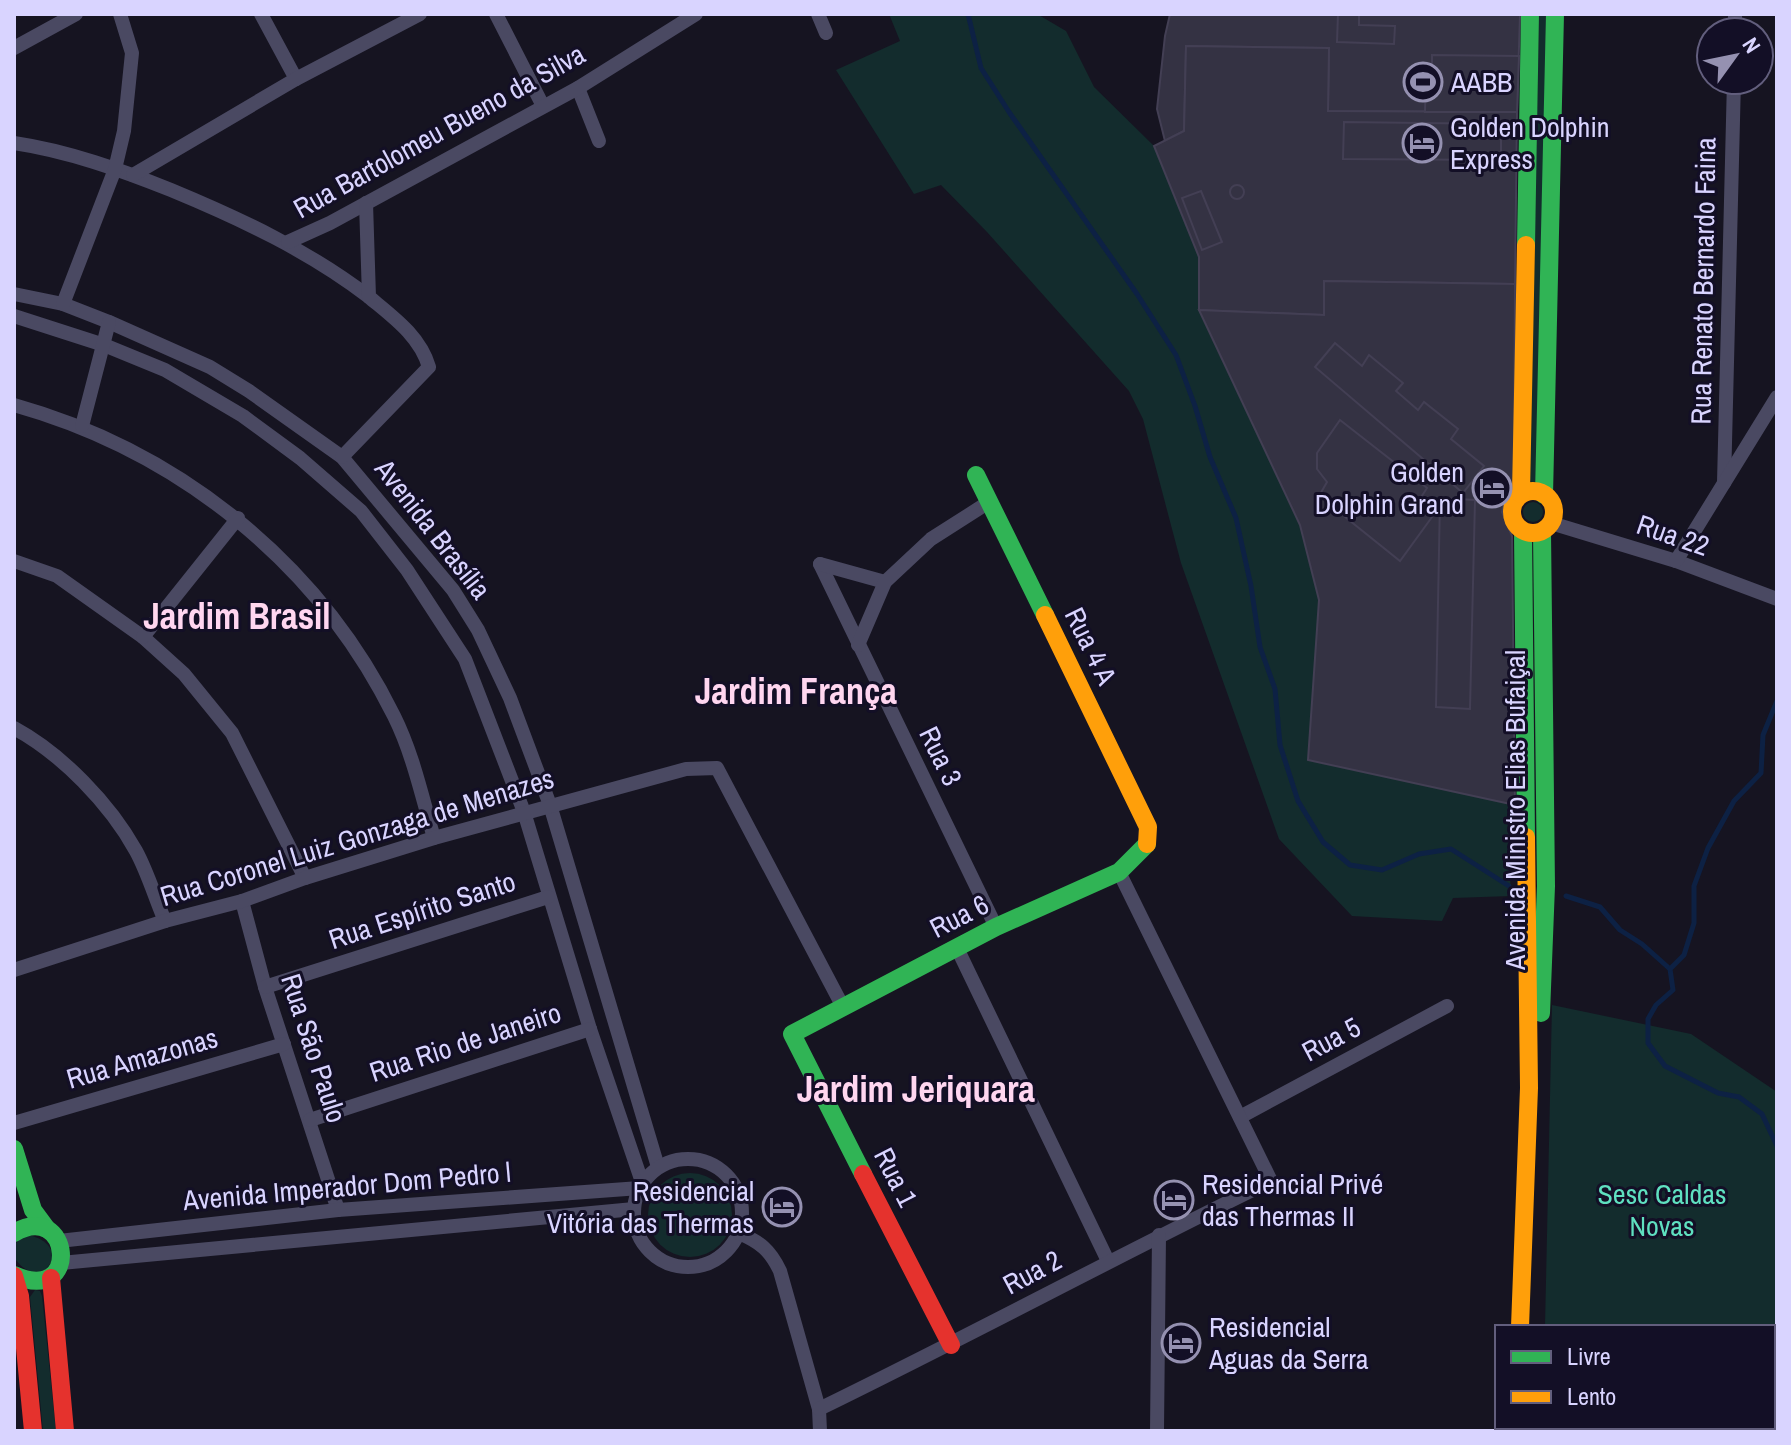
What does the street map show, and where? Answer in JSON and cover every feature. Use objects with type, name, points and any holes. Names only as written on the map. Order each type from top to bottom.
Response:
[{"type":"main road","points":[[1521,494],[1533,491],[1544,495],[1552,505],[1539,529],[1514,523],[1511,510],[1521,494],[1530,14]]},
{"type":"main road","points":[[1544,495],[1555,14]]},
{"type":"main road","name":"Rua 4 A","points":[[976,475],[1148,827],[1147,844]]},
{"type":"main road","name":"Avenida Ministro Elias Bufaiçal","points":[[1520,1325],[1529,1088],[1541,1015],[1546,886],[1539,529]]},
{"type":"main road","name":"Rua 6","points":[[792,1034],[996,927],[1119,872],[1147,844]]},
{"type":"main road","name":"Rua 1","points":[[792,1034],[951,1345]]},
{"type":"main road","points":[[14,1149],[33,1210],[62,1248],[56,1270],[65,1431]]},
{"type":"main road","points":[[14,1233],[30,1226],[53,1235]]},
{"type":"main road","points":[[14,1276],[32,1283],[56,1270]]},
{"type":"main road","points":[[14,1276],[20,1296],[33,1431]]},
{"type":"street","points":[[14,48],[76,14]]},
{"type":"street","points":[[63,304],[115,169],[124,131],[132,53],[120,14]]},
{"type":"street","points":[[261,14],[296,79]]},
{"type":"street","points":[[133,175],[296,79],[420,14]]},
{"type":"street","points":[[496,14],[543,106]]},
{"type":"street","name":"Rua Bartolomeu Bueno da Silva","points":[[288,242],[578,88],[696,14]]},
{"type":"street","points":[[818,14],[826,33]]},
{"type":"street","points":[[578,88],[599,141]]},
{"type":"street","name":"Rua Renato Bernardo Faina","points":[[1724,483],[1734,96]]},
{"type":"street","points":[[14,143],[45,147],[133,175],[288,242],[369,297],[404,326],[424,353],[429,367],[342,457]]},
{"type":"street","points":[[366,203],[369,297]]},
{"type":"street","name":"Avenida Brasília","points":[[14,294],[63,304],[210,367],[342,457],[453,590],[510,698],[550,805],[658,1167]]},
{"type":"street","name":"Avenida Brasília","points":[[14,316],[104,345],[165,370],[243,416],[300,458],[361,511],[407,570],[465,659],[524,812],[548,897],[641,1185]]},
{"type":"street","points":[[82,426],[109,322]]},
{"type":"street","points":[[1676,561],[1777,397]]},
{"type":"street","points":[[14,405],[82,426],[162,466],[238,518],[301,580],[351,642],[394,716],[415,770],[434,838]]},
{"type":"street","points":[[858,645],[885,582],[931,539],[989,502]]},
{"type":"street","points":[[143,637],[238,518]]},
{"type":"street","name":"Rua 22","points":[[1539,529],[1676,561],[1777,599]]},
{"type":"street","points":[[14,578],[17,562],[57,576],[143,637],[184,674],[232,733],[272,807],[305,878]]},
{"type":"street","name":"Rua 3","points":[[885,582],[820,564],[996,927]]},
{"type":"street","points":[[14,728],[34,739],[91,789],[135,851],[165,921]]},
{"type":"street","name":"Rua Coronel Luiz Gonzaga de Menazes","points":[[14,970],[524,812],[686,769],[717,768],[843,1007]]},
{"type":"street","points":[[1119,872],[1240,1117]]},
{"type":"street","name":"Rua Espírito Santo","points":[[265,987],[548,897]]},
{"type":"street","name":"Rua São Paulo","points":[[242,901],[265,987],[338,1210]]},
{"type":"street","points":[[957,948],[1108,1261]]},
{"type":"street","name":"Rua 5","points":[[1240,1117],[1447,1006]]},
{"type":"street","name":"Rua Rio de Janeiro","points":[[310,1120],[590,1029]]},
{"type":"street","name":"Rua Amazonas","points":[[14,1123],[284,1044]]},
{"type":"street","name":"Rua 2","points":[[819,1409],[1271,1181],[1240,1117]]},
{"type":"street","points":[[690,1158],[722,1170],[734,1183],[741,1199],[739,1233],[730,1248],[709,1263],[684,1267],[668,1264],[653,1255],[642,1242],[635,1226],[634,1209],[641,1185],[658,1167],[673,1160],[690,1158]]},
{"type":"street","name":"Avenida Imperador Dom Pedro l","points":[[53,1235],[641,1185]]},
{"type":"street","name":"Avenida Imperador Dom Pedro l","points":[[56,1270],[634,1209]]},
{"type":"street","points":[[739,1233],[762,1243],[780,1271],[819,1409],[820,1431]]},
{"type":"street","points":[[1157,1431],[1159,1235]]},
{"type":"green space","points":[[889,14],[1037,14],[1066,31],[1094,87],[1154,146],[1199,257],[1203,320],[1300,525],[1319,600],[1308,760],[1515,805],[1518,874],[1510,876],[1511,896],[1453,898],[1442,921],[1352,916],[1279,839],[1181,563],[1143,419],[1129,391],[941,185],[914,194],[836,70],[900,41]]},
{"type":"green space","points":[[1539,14],[1548,14],[1537,483],[1534,485],[1530,480]]},
{"type":"green space","points":[[1533,502],[1540,505],[1543,512],[1540,519],[1533,522],[1526,519],[1523,512],[1526,505]]},
{"type":"green space","name":"Sesc Caldas Novas","points":[[1552,1005],[1691,1034],[1777,1092],[1777,1431],[1543,1431],[1775,1429],[1775,1325],[1545,1325]]},
{"type":"green space","points":[[682,1173],[698,1173],[714,1180],[725,1191],[732,1215],[729,1231],[720,1245],[698,1257],[682,1257],[666,1250],[655,1239],[648,1223],[648,1207],[655,1191],[666,1180]]},
{"type":"green space","points":[[29,1235],[51,1249],[54,1259],[44,1271],[28,1270],[16,1260],[16,1243],[21,1237]]},
{"type":"green space","points":[[35,1290],[40,1291],[42,1296],[56,1431],[43,1431],[30,1297]]},
{"type":"building","name":"AABB","points":[[1170,14],[1520,14],[1517,112],[1328,111],[1329,48],[1186,46],[1184,131],[1165,141],[1157,109]]},
{"type":"building","points":[[1338,14],[1359,14],[1359,25],[1395,26],[1394,44],[1337,42]]},
{"type":"building","points":[[1186,46],[1329,48],[1328,111],[1517,112],[1515,284],[1324,281],[1324,315],[1199,310],[1199,257],[1154,146],[1184,131]]},
{"type":"building","points":[[1432,55],[1519,56],[1517,112],[1425,112],[1426,64],[1432,64]]},
{"type":"building","points":[[1344,122],[1501,124],[1501,160],[1343,159]]},
{"type":"building","points":[[1237,185],[1244,192],[1237,199],[1230,192]]},
{"type":"building","points":[[1201,191],[1222,242],[1202,250],[1182,198]]},
{"type":"building","points":[[1324,281],[1515,284],[1514,488],[1505,500],[1502,512],[1512,536],[1515,805],[1308,760],[1319,600],[1300,525],[1199,310],[1324,315]]},
{"type":"building","points":[[1335,343],[1362,366],[1369,355],[1403,383],[1396,391],[1418,410],[1424,402],[1458,429],[1451,439],[1484,466],[1463,493],[1315,367]]},
{"type":"building","points":[[1340,420],[1427,488],[1416,505],[1432,517],[1400,561],[1319,496],[1327,482],[1317,469],[1317,453]]},
{"type":"building","points":[[1440,498],[1475,500],[1470,709],[1436,707]]},
{"type":"waterway","points":[[968,14],[981,68],[1176,355],[1210,457],[1236,518],[1260,647],[1275,689],[1280,745],[1298,801],[1323,842],[1350,865],[1382,870],[1419,854],[1451,849],[1509,886]]},
{"type":"waterway","points":[[1670,969],[1684,955],[1694,923],[1694,886],[1708,848],[1734,801],[1761,773],[1763,735],[1777,701]]},
{"type":"waterway","points":[[1566,896],[1600,907],[1620,930],[1642,944],[1670,969],[1673,990],[1656,1005],[1648,1019],[1648,1043],[1665,1066],[1718,1093],[1739,1097],[1762,1114],[1777,1146]]},
{"type":"traffic: fast","points":[[1526,245],[1530,14]]},
{"type":"traffic: fast","points":[[1544,495],[1555,14]]},
{"type":"traffic: fast","points":[[976,475],[1045,615]]},
{"type":"traffic: fast","points":[[1523,532],[1526,837]]},
{"type":"traffic: fast","points":[[1541,1013],[1546,886],[1542,532]]},
{"type":"traffic: fast","points":[[863,1174],[792,1034],[996,927],[1119,872],[1147,844]]},
{"type":"traffic: fast","points":[[14,1149],[33,1210],[47,1229]]},
{"type":"traffic: fast","points":[[14,1233],[33,1226],[48,1230],[57,1240],[61,1253],[59,1266],[51,1277],[36,1281],[14,1275]]},
{"type":"traffic: slow","points":[[1521,494],[1526,245]]},
{"type":"traffic: slow","points":[[1533,491],[1548,497],[1554,512],[1548,527],[1533,533],[1518,527],[1512,512],[1518,497],[1533,491]]},
{"type":"traffic: slow","points":[[1045,615],[1148,827],[1147,844]]},
{"type":"traffic: slow","points":[[1520,1325],[1529,1088],[1526,837]]},
{"type":"traffic: jam","points":[[863,1174],[951,1345]]},
{"type":"traffic: jam","points":[[14,1276],[20,1296],[33,1431]]},
{"type":"traffic: jam","points":[[51,1278],[65,1431]]},
{"type":"place","name":"AABB","points":[[1423,82]]},
{"type":"place","name":"Golden Dolphin Express","points":[[1422,143]]},
{"type":"place","name":"Golden Dolphin Grand","points":[[1492,488]]},
{"type":"place","name":"Residencial Privé das Thermas II","points":[[1174,1200]]},
{"type":"place","name":"Residencial Vitória das Thermas","points":[[782,1207]]},
{"type":"place","name":"Residencial Aguas da Serra","points":[[1181,1343]]},
{"type":"district","name":"Jardim Brasil","points":[[237,616]]},
{"type":"district","name":"Jardim França","points":[[796,691]]},
{"type":"district","name":"Jardim Jeriquara","points":[[916,1089]]}]
